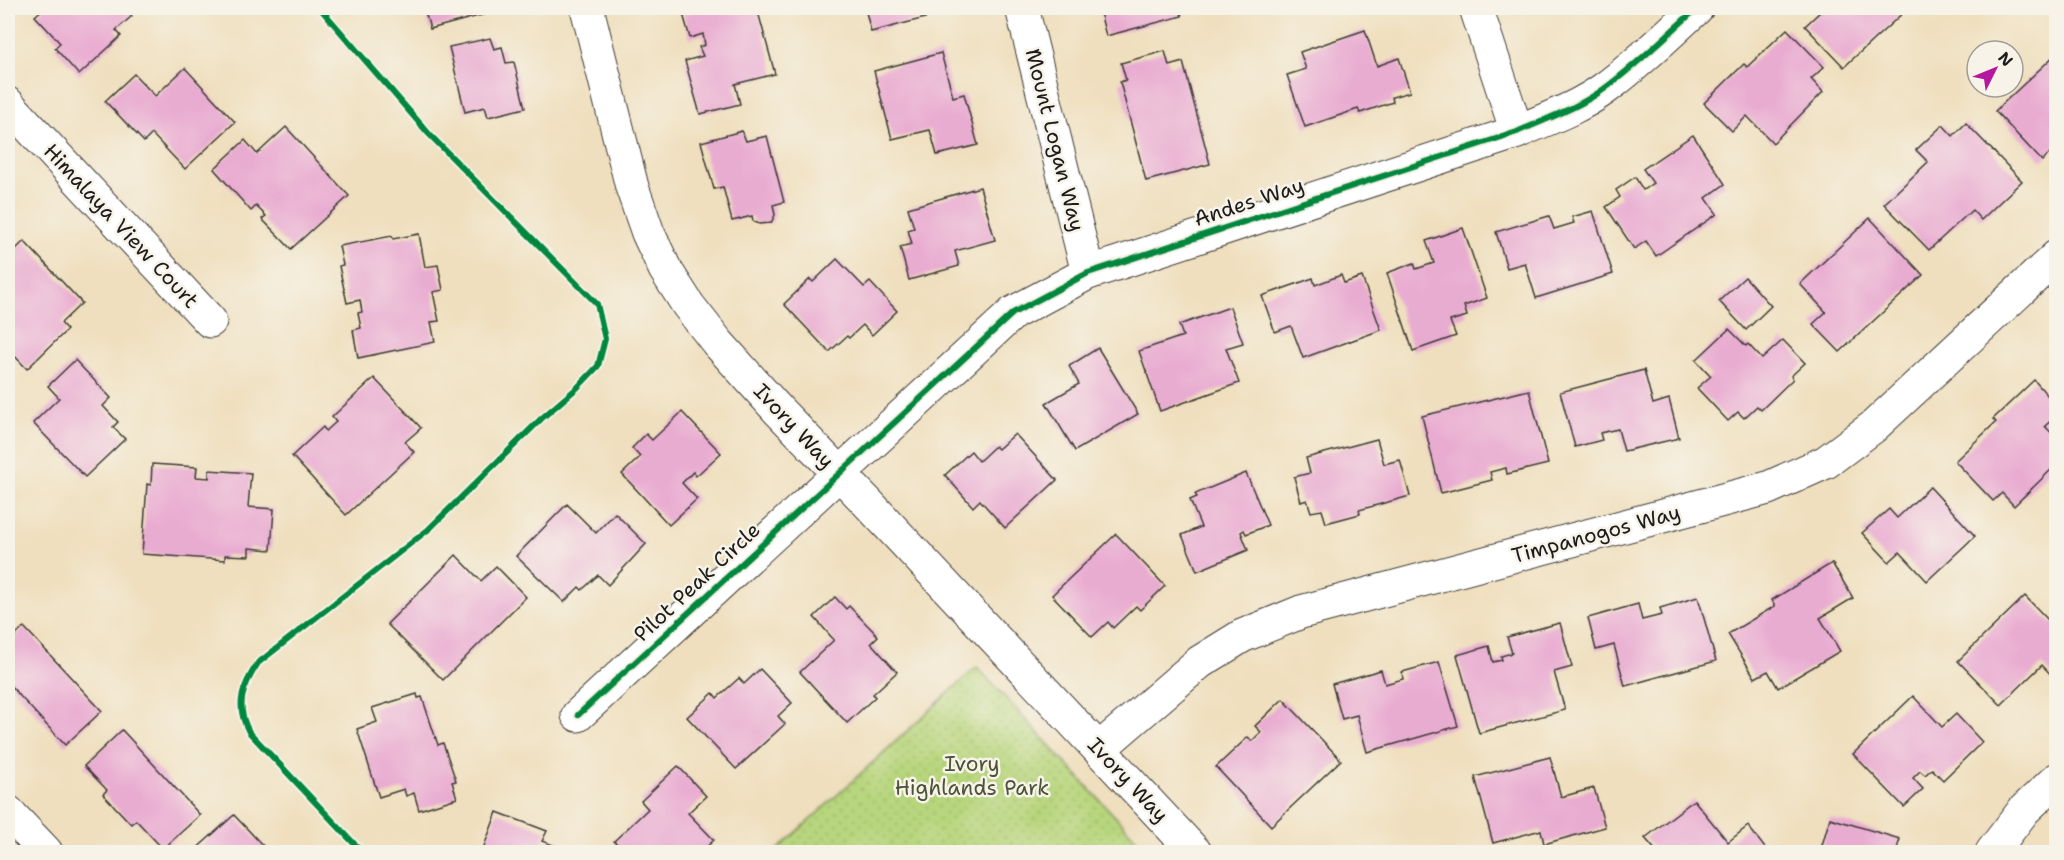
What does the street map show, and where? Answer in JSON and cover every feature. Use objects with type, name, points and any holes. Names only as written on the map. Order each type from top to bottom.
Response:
[{"type":"street","name":"Ivory Way","points":[[587,8],[632,187],[648,233],[665,268],[688,305],[717,342],[839,474],[1195,852]]},
{"type":"street","name":"Mount Logan Way","points":[[1022,8],[1088,273]]},
{"type":"street","points":[[1476,8],[1517,132]]},
{"type":"street","name":"Andes Way","points":[[839,474],[1013,313],[1088,273],[1517,132],[1566,110],[1602,90],[1697,8]]},
{"type":"street","name":"Himalaya View Court","points":[[8,104],[210,321]]},
{"type":"street","name":"Timpanogos Way","points":[[1099,749],[1200,662],[1242,636],[1301,612],[1768,488],[1826,462],[1873,427],[2056,257]]},
{"type":"street","name":"Pilot Peak Circle","points":[[578,715],[839,474]]},
{"type":"street","points":[[1992,852],[2024,810],[2056,780]]},
{"type":"street","points":[[8,812],[46,852]]},
{"type":"green space","name":"Ivory Highlands Park","points":[[977,667],[1148,852],[775,852]]},
{"type":"building","points":[[44,8],[124,8],[132,16],[116,30],[121,36],[79,75],[55,48],[60,43],[35,16]]},
{"type":"building","points":[[424,8],[501,8],[501,10],[430,29]]},
{"type":"building","points":[[706,8],[757,8],[775,74],[735,84],[740,104],[700,114],[685,61],[703,56],[699,47],[705,45],[703,34],[690,38],[683,14]]},
{"type":"building","points":[[865,8],[926,8],[929,17],[871,32]]},
{"type":"building","points":[[1099,8],[1180,8],[1182,16],[1106,36]]},
{"type":"building","points":[[1817,8],[1904,8],[1906,10],[1844,67],[1805,26],[1821,11]]},
{"type":"building","points":[[1787,29],[1824,67],[1811,79],[1823,92],[1773,143],[1747,116],[1732,131],[1704,103],[1744,64],[1747,67]]},
{"type":"building","points":[[1365,30],[1377,66],[1399,58],[1410,92],[1392,97],[1393,102],[1360,113],[1358,109],[1305,127],[1287,75],[1306,69],[1300,52]]},
{"type":"building","points":[[490,38],[494,49],[502,47],[506,63],[514,62],[525,108],[488,117],[485,107],[465,112],[449,47]]},
{"type":"building","points":[[1165,51],[1169,66],[1183,62],[1210,164],[1146,181],[1120,82],[1126,80],[1121,63]]},
{"type":"building","points":[[941,53],[953,97],[964,94],[978,145],[937,155],[930,130],[892,139],[874,71]]},
{"type":"building","points":[[2056,54],[2056,147],[2042,161],[1995,111],[2008,99],[2025,99],[2025,83]]},
{"type":"building","points":[[185,68],[235,122],[185,169],[152,134],[144,142],[105,101],[134,74],[155,96]]},
{"type":"building","points":[[1966,123],[2022,181],[1981,220],[1972,210],[1929,250],[1884,204],[1928,162],[1916,150],[1943,125],[1953,136]]},
{"type":"building","points":[[286,127],[349,196],[291,249],[262,219],[266,216],[256,206],[251,211],[214,169],[245,140],[257,154]]},
{"type":"building","points":[[742,131],[746,141],[767,136],[784,202],[773,205],[775,215],[771,223],[759,224],[753,221],[752,216],[732,221],[723,187],[714,189],[701,142]]},
{"type":"building","points":[[1693,135],[1725,184],[1706,198],[1717,214],[1656,256],[1646,241],[1634,249],[1606,207],[1620,197],[1616,190],[1635,177],[1643,190],[1653,183],[1643,169]]},
{"type":"building","points":[[980,187],[995,240],[955,251],[959,266],[909,280],[900,247],[912,244],[908,230],[914,228],[908,208]]},
{"type":"building","points":[[1593,211],[1613,274],[1536,298],[1525,263],[1507,268],[1496,232],[1549,216],[1554,229],[1574,223],[1572,217]]},
{"type":"building","points":[[1870,218],[1923,275],[1840,352],[1813,324],[1826,312],[1800,284]]},
{"type":"building","points":[[1463,228],[1487,298],[1464,306],[1467,316],[1450,321],[1456,336],[1413,351],[1387,273],[1414,263],[1416,269],[1434,263],[1426,241]]},
{"type":"building","points":[[419,234],[425,267],[438,265],[443,290],[433,292],[439,321],[431,322],[435,342],[358,358],[353,330],[361,328],[358,313],[362,312],[360,300],[347,303],[339,266],[343,265],[339,246],[392,236],[393,239]]},
{"type":"building","points":[[24,241],[82,303],[61,323],[67,330],[27,369],[8,349],[8,257]]},
{"type":"building","points":[[837,259],[864,287],[870,282],[897,311],[872,335],[863,325],[829,352],[784,304],[810,279],[813,282]]},
{"type":"building","points":[[1341,275],[1344,283],[1362,277],[1381,330],[1303,358],[1291,326],[1275,332],[1262,296],[1313,278],[1315,285]]},
{"type":"building","points":[[1745,277],[1771,306],[1746,330],[1719,301]]},
{"type":"building","points":[[1230,307],[1243,343],[1226,348],[1239,383],[1160,411],[1139,351],[1183,336],[1179,325]]},
{"type":"building","points":[[1729,329],[1762,359],[1783,340],[1805,363],[1791,376],[1793,379],[1761,410],[1757,406],[1744,418],[1738,412],[1728,421],[1697,388],[1711,376],[1696,360]]},
{"type":"building","points":[[1098,348],[1138,414],[1075,451],[1046,403],[1079,384],[1069,366]]},
{"type":"building","points":[[75,360],[111,398],[103,406],[118,422],[113,427],[125,439],[85,477],[33,423],[59,398],[48,386]]},
{"type":"building","points":[[1644,370],[1653,404],[1669,399],[1679,438],[1624,451],[1618,429],[1600,433],[1602,440],[1575,447],[1560,392]]},
{"type":"building","points":[[374,378],[421,428],[405,442],[414,452],[346,515],[292,456],[323,427],[326,431],[336,422],[332,417]]},
{"type":"building","points":[[2034,380],[2056,405],[2056,416],[2045,426],[2056,438],[2056,465],[2014,506],[2002,493],[1993,501],[1955,461],[1996,422],[1993,419]]},
{"type":"building","points":[[1529,390],[1548,464],[1507,474],[1506,468],[1490,472],[1492,480],[1441,493],[1422,416]]},
{"type":"building","points":[[682,412],[721,453],[696,476],[693,472],[682,483],[697,499],[669,525],[622,474],[640,457],[632,448],[646,434],[652,440]]},
{"type":"building","points":[[1015,434],[1057,480],[1005,528],[980,500],[973,507],[945,475],[971,451],[979,461],[995,446],[998,449]]},
{"type":"building","points":[[1377,439],[1384,464],[1400,460],[1410,496],[1359,510],[1360,514],[1326,523],[1322,510],[1311,512],[1307,500],[1301,502],[1294,477],[1310,473],[1306,458]]},
{"type":"building","points":[[152,464],[197,467],[196,477],[209,478],[209,470],[251,473],[248,507],[274,509],[271,550],[249,548],[249,556],[225,555],[225,560],[142,554],[147,484],[151,485]]},
{"type":"building","points":[[1246,473],[1268,525],[1246,534],[1244,530],[1241,532],[1248,550],[1197,571],[1182,535],[1201,527],[1190,500],[1197,497],[1195,494]]},
{"type":"building","points":[[1930,487],[1975,536],[1927,581],[1900,552],[1889,562],[1862,533],[1889,509],[1897,518]]},
{"type":"building","points":[[567,504],[596,533],[615,513],[646,544],[608,585],[598,575],[582,590],[579,587],[564,602],[516,556]]},
{"type":"building","points":[[1116,534],[1165,586],[1140,610],[1136,606],[1113,628],[1108,622],[1092,637],[1052,595]]},
{"type":"building","points":[[456,555],[481,581],[496,566],[526,597],[443,680],[387,624]]},
{"type":"building","points":[[1832,563],[1853,598],[1820,618],[1840,651],[1778,688],[1768,671],[1755,678],[1728,634],[1775,606],[1772,600]]},
{"type":"building","points":[[2025,596],[2052,624],[2056,620],[2056,674],[2053,677],[2042,665],[2001,705],[1958,661]]},
{"type":"building","points":[[835,597],[846,609],[849,606],[878,636],[871,643],[897,672],[847,723],[800,672],[834,640],[814,617]]},
{"type":"building","points":[[1698,597],[1716,661],[1625,686],[1614,645],[1596,650],[1588,618],[1638,604],[1642,620],[1662,615],[1660,608]]},
{"type":"building","points":[[1560,623],[1572,667],[1554,672],[1565,710],[1479,733],[1457,655],[1489,646],[1493,662],[1502,660],[1501,656],[1512,653],[1507,637]]},
{"type":"building","points":[[24,627],[102,711],[65,745],[8,683],[8,643]]},
{"type":"building","points":[[1439,662],[1458,726],[1367,752],[1357,715],[1342,719],[1332,684],[1381,670],[1385,684],[1403,679],[1402,672]]},
{"type":"building","points":[[760,669],[792,703],[778,716],[785,724],[736,769],[687,717],[713,693],[717,698],[739,678],[744,684]]},
{"type":"building","points":[[417,694],[418,698],[422,697],[438,745],[443,743],[456,781],[452,782],[457,798],[419,810],[414,793],[406,796],[404,789],[379,797],[357,729],[377,722],[372,708]]},
{"type":"building","points":[[1913,696],[1942,727],[1956,714],[1982,742],[1943,780],[1932,769],[1925,775],[1920,771],[1913,778],[1923,789],[1904,807],[1853,754]]},
{"type":"building","points":[[1283,699],[1341,760],[1271,826],[1216,767],[1248,737],[1252,741],[1261,732],[1255,726]]},
{"type":"building","points":[[122,730],[200,815],[163,849],[136,820],[131,824],[103,794],[107,790],[84,766]]},
{"type":"building","points":[[1550,757],[1561,797],[1594,788],[1605,827],[1544,844],[1541,830],[1493,843],[1475,777]]},
{"type":"building","points":[[678,766],[706,796],[688,813],[714,840],[701,852],[625,852],[614,841],[648,809],[641,801]]},
{"type":"building","points":[[1694,800],[1728,842],[1748,826],[1768,852],[1657,852],[1645,838]]},
{"type":"building","points":[[497,812],[547,831],[542,841],[572,852],[491,852],[483,849]]},
{"type":"building","points":[[234,815],[268,851],[193,852]]},
{"type":"building","points":[[1830,818],[1900,839],[1896,852],[1820,852]]},
{"type":"cycle path","points":[[320,8],[429,134],[597,304],[605,339],[598,366],[577,388],[542,418],[429,529],[258,663],[248,680],[241,705],[249,732],[362,852]]},
{"type":"cycle path","points":[[578,715],[1013,313],[1088,273],[1517,132],[1562,113],[1594,96],[1616,80],[1697,8]]}]
